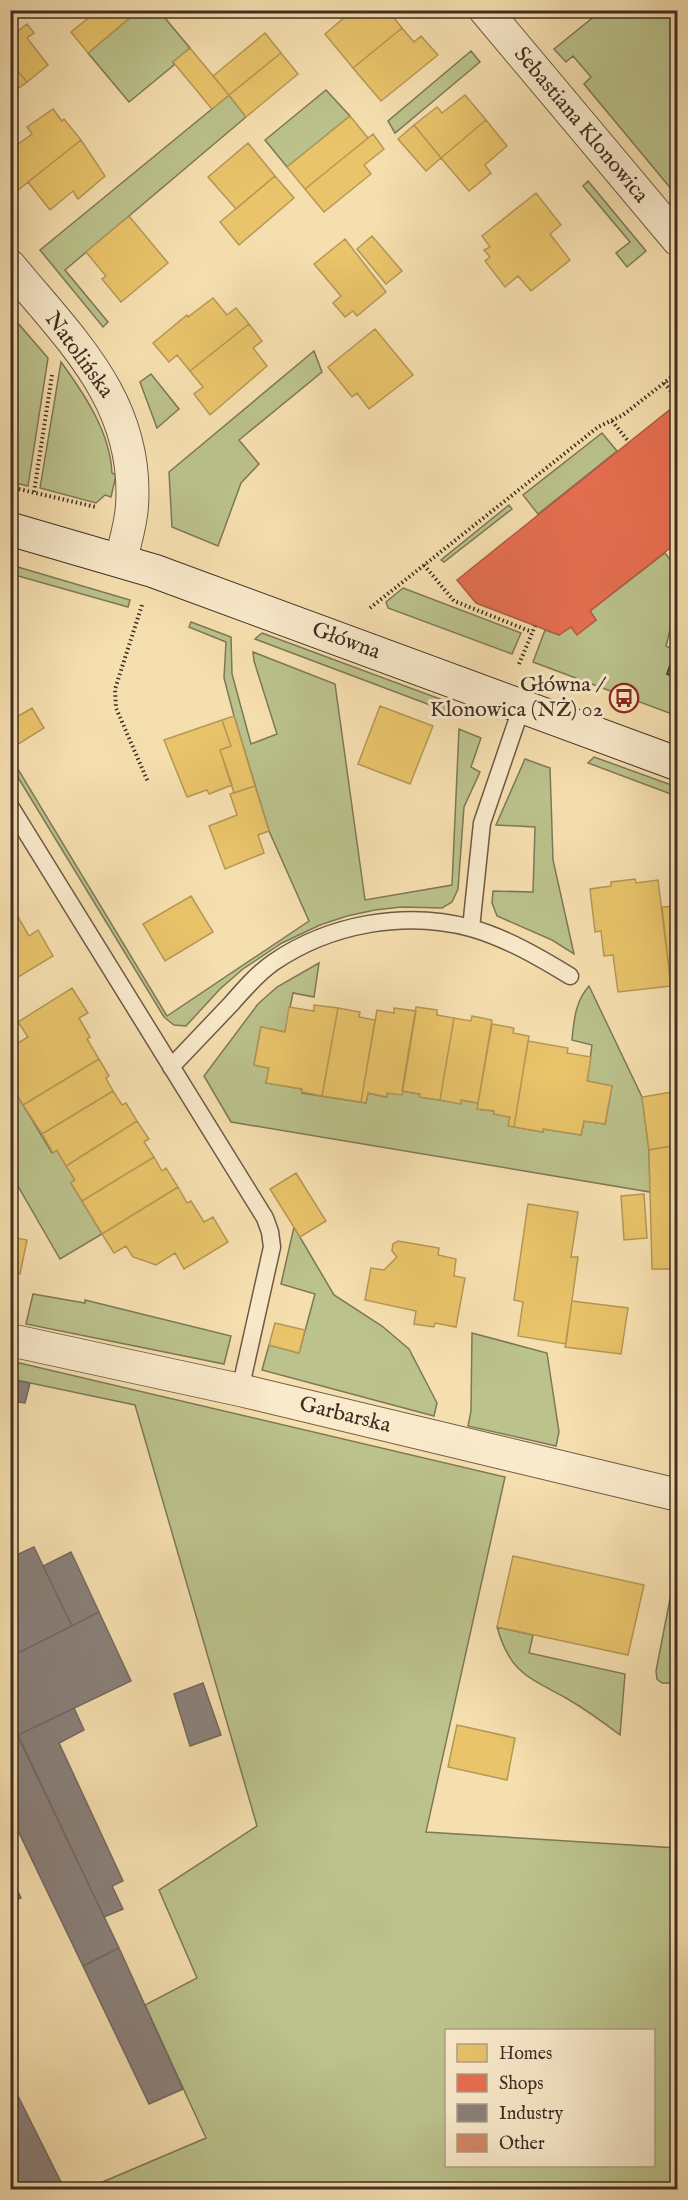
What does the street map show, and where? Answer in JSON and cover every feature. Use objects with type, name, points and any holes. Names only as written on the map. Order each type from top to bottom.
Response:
[{"type":"street","name":"Sebastiana Klonowica","points":[[485,10],[678,240]]},
{"type":"street","name":"Natolińska","points":[[10,266],[100,378],[117,409],[132,457],[133,484],[132,508],[121,560]]},
{"type":"street","name":"Główna","points":[[10,529],[153,571],[678,764]]},
{"type":"street","name":"Garbarska","points":[[10,1340],[240,1390],[678,1495]]},
{"type":"lane","points":[[471,928],[482,823],[522,706]]},
{"type":"lane","points":[[10,806],[265,1218],[270,1232],[271,1253],[240,1390]]},
{"type":"lane","points":[[171,1067],[266,969],[318,938],[344,929],[375,923],[409,921],[471,928],[506,941],[570,976]]},
{"type":"path","points":[[34,492],[53,369]]},
{"type":"path","points":[[370,608],[598,427],[623,415],[678,372]]},
{"type":"path","points":[[664,383],[678,399]]},
{"type":"path","points":[[612,420],[629,442]]},
{"type":"path","points":[[671,548],[678,556]]},
{"type":"path","points":[[424,565],[454,601],[532,633]]},
{"type":"path","points":[[148,782],[116,708],[114,698],[153,571]]},
{"type":"path","points":[[519,663],[535,626]]},
{"type":"green space","points":[[139,10],[159,11],[190,48],[173,62],[174,65],[129,102],[88,53]]},
{"type":"green space","points":[[601,11],[677,11],[677,196],[584,84],[591,77],[573,56],[566,62],[554,49]]},
{"type":"green space","points":[[471,51],[480,62],[395,133],[388,121]]},
{"type":"green space","points":[[326,90],[350,116],[287,167],[265,140]]},
{"type":"green space","points":[[229,95],[246,117],[65,270],[108,322],[103,327],[40,250]]},
{"type":"green space","points":[[588,181],[646,251],[627,267],[616,253],[630,242],[583,186]]},
{"type":"green space","points":[[10,314],[48,358],[28,486],[11,482]]},
{"type":"green space","points":[[314,351],[322,372],[239,440],[259,464],[241,483],[218,546],[172,527],[169,472]]},
{"type":"green space","points":[[61,362],[95,414],[107,443],[112,473],[116,475],[111,497],[105,495],[96,503],[40,488]]},
{"type":"green space","points":[[151,374],[179,409],[157,428],[140,382]]},
{"type":"green space","points":[[602,433],[617,451],[538,514],[523,495]]},
{"type":"green space","points":[[509,505],[512,509],[444,562],[441,560]]},
{"type":"green space","points":[[665,553],[677,568],[677,614],[673,618],[666,646],[677,651],[677,662],[672,660],[667,674],[677,678],[677,716],[533,662],[545,630],[559,635],[571,627],[577,634],[596,620],[590,611]]},
{"type":"green space","points":[[11,565],[130,600],[128,607],[11,574]]},
{"type":"green space","points":[[403,588],[521,633],[512,654],[388,608],[386,602]]},
{"type":"green space","points":[[191,622],[231,637],[232,674],[251,744],[277,734],[253,652],[335,684],[365,900],[452,885],[459,729],[481,738],[471,767],[480,772],[464,807],[458,889],[452,902],[442,908],[401,907],[375,910],[320,925],[282,943],[243,969],[220,989],[186,1026],[174,1025],[164,1017],[11,766],[10,756],[167,1016],[309,921],[269,831],[234,716],[224,678],[226,642],[189,627]]},
{"type":"green space","points":[[262,633],[443,700],[446,711],[255,639]]},
{"type":"green space","points":[[594,757],[677,787],[676,796],[588,763]]},
{"type":"green space","points":[[525,759],[550,768],[553,860],[574,954],[552,940],[497,916],[492,903],[493,891],[533,892],[535,827],[496,825]]},
{"type":"green space","points":[[319,963],[314,997],[293,993],[285,1032],[261,1027],[254,1065],[269,1068],[266,1083],[302,1089],[302,1093],[366,1103],[368,1093],[386,1097],[387,1093],[402,1091],[420,1094],[420,1097],[460,1103],[461,1100],[478,1103],[478,1109],[494,1111],[494,1114],[510,1117],[509,1126],[543,1132],[543,1129],[581,1135],[584,1121],[605,1124],[612,1086],[587,1081],[592,1045],[572,1040],[578,1005],[589,986],[642,1097],[649,1150],[650,1192],[231,1122],[204,1076],[258,1004],[277,987]]},
{"type":"green space","points":[[10,1078],[14,1083],[11,1085],[52,1153],[57,1150],[75,1180],[71,1183],[102,1234],[60,1259],[11,1174]]},
{"type":"green space","points":[[294,1227],[334,1295],[382,1326],[409,1349],[437,1403],[434,1416],[262,1370],[269,1345],[299,1353],[315,1294],[281,1284]]},
{"type":"green space","points":[[33,1294],[85,1303],[85,1300],[231,1336],[224,1364],[26,1324]]},
{"type":"green space","points":[[472,1333],[547,1353],[559,1432],[556,1446],[468,1426],[471,1411]]},
{"type":"green space","points":[[11,1361],[505,1477],[426,1832],[677,1848],[677,2189],[86,2189],[206,2138],[145,2005],[197,1978],[159,1890],[257,1826],[135,1405],[11,1379]]},
{"type":"green space","points":[[677,1563],[677,1683],[662,1683],[657,1679],[656,1671]]},
{"type":"green space","points":[[497,1627],[533,1635],[529,1653],[625,1674],[620,1735],[566,1698],[522,1672],[508,1655]]},
{"type":"building: Homes","points":[[98,10],[139,10],[88,53],[71,32]]},
{"type":"building: Homes","points":[[353,10],[393,10],[390,13],[402,28],[353,68],[325,34]]},
{"type":"building: Homes","points":[[27,24],[34,33],[27,38],[48,65],[27,82],[10,62],[10,37]]},
{"type":"building: Homes","points":[[402,28],[414,42],[421,36],[438,55],[381,101],[353,68]]},
{"type":"building: Homes","points":[[265,33],[281,53],[229,95],[213,76]]},
{"type":"building: Homes","points":[[190,48],[229,95],[212,109],[173,62]]},
{"type":"building: Homes","points":[[281,53],[298,74],[246,117],[229,95]]},
{"type":"building: Homes","points":[[10,62],[27,82],[10,94]]},
{"type":"building: Homes","points":[[465,95],[486,120],[441,158],[414,125],[437,107],[442,113]]},
{"type":"building: Homes","points":[[53,109],[81,140],[17,191],[10,182],[10,150],[32,134],[27,127]]},
{"type":"building: Homes","points":[[350,116],[368,138],[305,189],[287,167]]},
{"type":"building: Homes","points":[[486,120],[507,146],[485,165],[491,173],[469,191],[441,158]]},
{"type":"building: Homes","points":[[414,125],[441,158],[426,171],[398,139]]},
{"type":"building: Homes","points":[[373,134],[384,149],[364,165],[371,174],[324,212],[305,189]]},
{"type":"building: Homes","points":[[81,140],[105,176],[78,199],[73,191],[50,210],[28,182]]},
{"type":"building: Homes","points":[[248,143],[275,176],[236,209],[208,177]]},
{"type":"building: Homes","points":[[275,176],[294,198],[239,245],[220,222]]},
{"type":"building: Homes","points":[[536,193],[561,225],[550,234],[570,260],[531,291],[518,276],[505,287],[485,261],[490,257],[484,250],[490,247],[482,236]]},
{"type":"building: Homes","points":[[129,216],[168,263],[121,302],[102,279],[106,276],[86,252]]},
{"type":"building: Homes","points":[[372,236],[402,271],[386,284],[357,249]]},
{"type":"building: Homes","points":[[345,239],[386,292],[357,316],[353,311],[345,317],[333,303],[341,296],[314,264]]},
{"type":"building: Homes","points":[[213,298],[227,315],[236,308],[249,324],[190,371],[177,355],[169,362],[153,343],[187,315],[188,317]]},
{"type":"building: Homes","points":[[249,324],[262,341],[253,348],[267,366],[210,415],[194,394],[203,387],[190,371]]},
{"type":"building: Homes","points":[[375,329],[413,375],[369,409],[357,393],[352,397],[328,367]]},
{"type":"building: Homes","points":[[380,706],[433,726],[410,784],[358,764]]},
{"type":"building: Homes","points":[[32,708],[44,728],[12,748],[10,721]]},
{"type":"building: Homes","points":[[234,716],[255,786],[234,793],[220,750],[231,746],[222,720]]},
{"type":"building: Homes","points":[[222,720],[231,746],[220,750],[232,785],[209,794],[207,790],[187,797],[164,740]]},
{"type":"building: Homes","points":[[255,786],[269,831],[258,835],[264,853],[225,869],[209,826],[237,815],[230,794]]},
{"type":"building: Homes","points":[[635,879],[636,883],[658,880],[671,986],[618,992],[613,955],[604,956],[601,931],[595,932],[590,889],[611,886],[611,882]]},
{"type":"building: Homes","points":[[191,896],[213,932],[165,961],[143,924]]},
{"type":"building: Homes","points":[[678,906],[678,1001],[673,1002],[662,907]]},
{"type":"building: Homes","points":[[10,913],[14,919],[18,917],[29,936],[38,930],[53,956],[10,982]]},
{"type":"building: Homes","points":[[72,988],[88,1013],[79,1018],[90,1037],[87,1039],[99,1059],[23,1105],[11,1085],[14,1083],[10,1078],[10,1048],[28,1037],[18,1022]]},
{"type":"building: Homes","points":[[314,1005],[338,1008],[322,1096],[302,1092],[302,1089],[266,1083],[269,1068],[254,1065],[261,1027],[285,1032],[289,1007],[314,1011]]},
{"type":"building: Homes","points":[[416,1007],[437,1010],[437,1015],[454,1018],[440,1100],[419,1097],[420,1094],[402,1091]]},
{"type":"building: Homes","points":[[338,1008],[360,1012],[359,1017],[375,1020],[361,1102],[322,1096]]},
{"type":"building: Homes","points":[[394,1008],[416,1011],[402,1095],[387,1093],[387,1097],[368,1093],[366,1103],[361,1102],[377,1010],[394,1013]]},
{"type":"building: Homes","points":[[472,1016],[492,1020],[478,1103],[461,1100],[461,1104],[440,1100],[454,1018],[471,1021]]},
{"type":"building: Homes","points":[[492,1024],[514,1028],[513,1033],[529,1036],[514,1127],[508,1126],[510,1117],[494,1114],[494,1111],[477,1109]]},
{"type":"building: Homes","points":[[528,1041],[568,1048],[567,1053],[591,1057],[587,1081],[612,1086],[605,1124],[584,1121],[581,1135],[514,1127]]},
{"type":"building: Homes","points":[[99,1059],[109,1076],[106,1078],[113,1091],[42,1134],[23,1105]]},
{"type":"building: Homes","points":[[113,1091],[122,1105],[126,1103],[137,1121],[66,1166],[57,1150],[53,1153],[42,1134]]},
{"type":"building: Homes","points":[[678,1091],[678,1145],[649,1150],[642,1097]]},
{"type":"building: Homes","points":[[137,1121],[149,1139],[144,1142],[154,1157],[82,1201],[71,1183],[75,1180],[66,1166]]},
{"type":"building: Homes","points":[[678,1145],[678,1269],[652,1269],[649,1150]]},
{"type":"building: Homes","points":[[154,1157],[162,1171],[166,1168],[178,1187],[102,1234],[82,1201]]},
{"type":"building: Homes","points":[[296,1173],[326,1221],[300,1237],[270,1189]]},
{"type":"building: Homes","points":[[178,1187],[187,1203],[191,1201],[204,1222],[213,1217],[228,1242],[184,1269],[175,1253],[156,1265],[133,1257],[126,1246],[114,1253],[102,1234]]},
{"type":"building: Homes","points":[[644,1194],[647,1238],[624,1240],[621,1196]]},
{"type":"building: Homes","points":[[528,1204],[578,1212],[571,1257],[578,1257],[566,1344],[518,1336],[523,1302],[514,1300]]},
{"type":"building: Homes","points":[[10,1224],[18,1230],[16,1238],[27,1240],[20,1274],[10,1272]]},
{"type":"building: Homes","points":[[398,1241],[439,1248],[438,1255],[456,1259],[454,1276],[465,1278],[456,1327],[435,1323],[434,1327],[414,1324],[416,1311],[365,1300],[371,1268],[384,1270],[397,1257],[392,1251],[393,1244]]},
{"type":"building: Homes","points":[[572,1301],[628,1308],[621,1354],[565,1347]]},
{"type":"building: Homes","points":[[275,1323],[305,1330],[299,1353],[269,1345]]},
{"type":"building: Homes","points":[[513,1556],[644,1585],[628,1655],[497,1627]]},
{"type":"building: Homes","points":[[457,1725],[515,1738],[507,1780],[448,1767]]},
{"type":"building: Shops","points":[[678,403],[678,542],[590,611],[596,620],[577,635],[571,627],[559,635],[476,603],[457,580]]},
{"type":"building: Industry","points":[[10,1379],[30,1383],[25,1403],[10,1401]]},
{"type":"building: Industry","points":[[34,1547],[72,1626],[10,1657],[10,1558]]},
{"type":"building: Industry","points":[[71,1552],[99,1612],[72,1626],[43,1566]]},
{"type":"building: Industry","points":[[99,1612],[131,1681],[18,1735],[10,1720],[10,1657]]},
{"type":"building: Industry","points":[[203,1683],[221,1735],[190,1746],[174,1694]]},
{"type":"building: Industry","points":[[74,1708],[84,1730],[59,1743],[123,1881],[112,1886],[123,1909],[104,1917],[18,1735]]},
{"type":"building: Industry","points":[[10,1720],[119,1948],[83,1966],[10,1814]]},
{"type":"building: Industry","points":[[10,1875],[21,1898],[10,1903]]},
{"type":"building: Industry","points":[[119,1948],[183,2089],[149,2104],[83,1966]]},
{"type":"building: Industry","points":[[10,2080],[65,2190],[10,2190]]},
{"type":"building: Other","points":[[672,660],[678,662],[678,678],[667,674]]},
{"type":"place","name":"Główna / Klonowica (NŻ) 02","points":[[624,698]]}]
